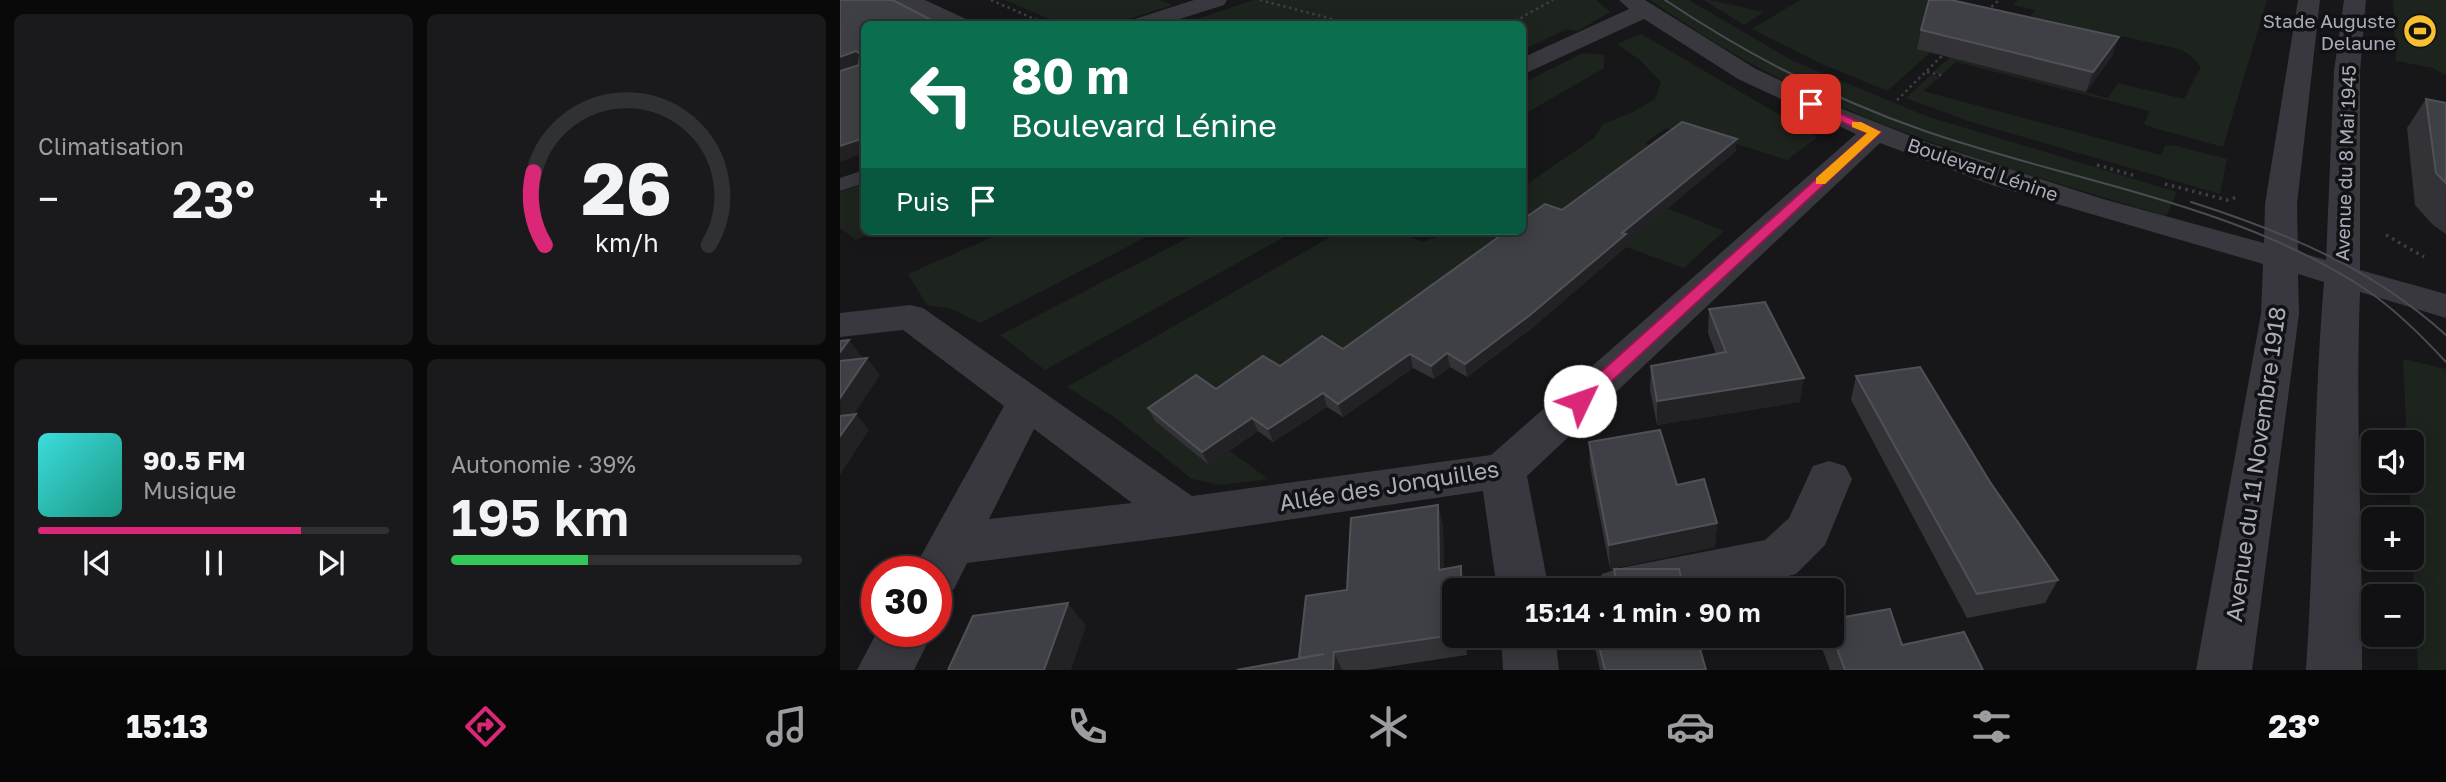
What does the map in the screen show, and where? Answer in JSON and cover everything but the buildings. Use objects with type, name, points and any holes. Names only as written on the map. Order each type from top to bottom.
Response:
[{"type":"street","points":[[910,0],[952,21]]},
{"type":"street","points":[[1152,21],[1216,0]]},
{"type":"street","name":"Avenue du 8 Mai 1945","points":[[2320,0],[2331,38],[2349,51]]},
{"type":"street","name":"Avenue du 8 Mai 1945","points":[[2278,257],[2282,194],[2320,0]]},
{"type":"street","name":"Avenue du 8 Mai 1945","points":[[2341,274],[2346,221],[2349,51],[2355,0]]},
{"type":"street","points":[[1526,66],[1627,17],[1639,6]]},
{"type":"street","name":"Boulevard Lénine","points":[[1639,6],[1745,74],[1875,132],[1985,172],[2107,211],[2341,274],[2446,306]]},
{"type":"street","name":"Allée des Jonquilles","points":[[952,558],[1185,516],[1503,471],[1875,132]]},
{"type":"street","name":"Avenue du 11 Novembre 1918","points":[[2224,670],[2280,314],[2278,257]]},
{"type":"street","points":[[2334,670],[2341,274]]},
{"type":"street","points":[[840,325],[910,317],[1185,516]]},
{"type":"street","points":[[946,556],[1027,402]]},
{"type":"street","points":[[1503,471],[1521,578]]},
{"type":"street","points":[[1681,578],[1778,559],[1808,531],[1829,479]]},
{"type":"street","points":[[885,670],[898,647]]},
{"type":"street","points":[[1529,648],[1531,670]]},
{"type":"lane","points":[[840,185],[861,177]]},
{"type":"path","points":[[991,0],[1039,21]]},
{"type":"path","points":[[1259,0],[1340,21]]},
{"type":"path","points":[[1520,21],[1522,17],[1553,0]]},
{"type":"path","points":[[1981,18],[1999,0]]},
{"type":"path","points":[[1909,105],[1896,100],[1953,45]]},
{"type":"path","points":[[1926,71],[1944,76]]},
{"type":"path","points":[[2088,162],[2138,176]]},
{"type":"path","points":[[2163,183],[2227,200],[2245,195]]},
{"type":"path","points":[[2384,233],[2425,258]]},
{"type":"shaded area","points":[[1005,0],[1160,0],[1172,5],[1122,21],[1054,21]]},
{"type":"shaded area","points":[[1254,0],[1596,0],[1610,12],[1578,31],[1567,29],[1526,49],[1526,21],[1191,21]]},
{"type":"shaded area","points":[[1650,0],[1689,0],[1793,61],[1926,116],[2177,192],[2166,216],[2012,169],[1910,134],[1811,94],[1763,70]]},
{"type":"shaded area","points":[[1704,0],[1710,0],[1764,12],[1744,25]]},
{"type":"shaded area","points":[[1800,0],[1935,0],[1977,11],[1887,91],[1822,64],[1752,29]]},
{"type":"shaded area","points":[[2018,0],[2267,0],[2223,147],[2147,126],[2144,123],[2150,111],[1956,62],[1941,75],[1933,72],[1963,46],[1957,59],[2108,98],[2118,83],[2184,99],[2201,67],[2190,55],[2179,49],[2031,16],[2035,10],[2013,5]]},
{"type":"shaded area","name":"Stade Auguste Delaune","points":[[2393,0],[2446,0],[2446,75],[2433,68],[2396,61]]},
{"type":"shaded area","points":[[1641,34],[1818,137],[1787,160],[1687,128],[1682,133],[1666,128],[1645,143],[1661,149],[1667,208],[1724,231],[1684,268],[1626,247],[1347,362],[1156,421],[1209,465],[1230,451],[1268,479],[1221,485],[1192,479],[1113,416],[1067,387],[1334,235],[1405,235],[1422,242],[1442,235],[1526,235],[1526,185],[1594,138],[1603,124],[1633,112],[1655,99],[1661,82],[1640,60],[1617,44]]},
{"type":"shaded area","points":[[1583,53],[1604,55],[1604,68],[1526,113],[1526,82]]},
{"type":"shaded area","points":[[1931,75],[1940,77],[1923,91],[2161,155],[2165,146],[2172,145],[2227,159],[2220,194],[1968,121],[1906,98]]},
{"type":"shaded area","points":[[861,184],[861,235],[868,235],[856,240],[840,228],[840,192]]},
{"type":"shaded area","points":[[997,235],[1150,235],[980,323],[952,309],[927,305],[908,274]]},
{"type":"shaded area","points":[[1193,235],[1288,235],[1045,370],[1000,335]]},
{"type":"shaded area","points":[[2403,359],[2446,369],[2446,670],[2418,670],[2417,647],[2424,647],[2424,584],[2414,584],[2413,570],[2424,570],[2424,507],[2410,507],[2410,493],[2424,493],[2424,430],[2406,430]]},
{"type":"tram line","points":[[1665,0],[1790,74],[1890,118],[1980,149],[2210,215],[2265,236],[2318,261],[2368,291],[2409,324],[2446,362]]},
{"type":"tram line","points":[[2191,202],[2260,226],[2358,271],[2418,311],[2446,335]]},
{"type":"slow traffic","points":[[1820,181],[1875,132],[1856,125]]},
{"type":"place","name":"Stade Auguste Delaune","points":[[2420,31]]},
{"type":"route","points":[[1580,401],[1875,132],[1811,104]]}]
